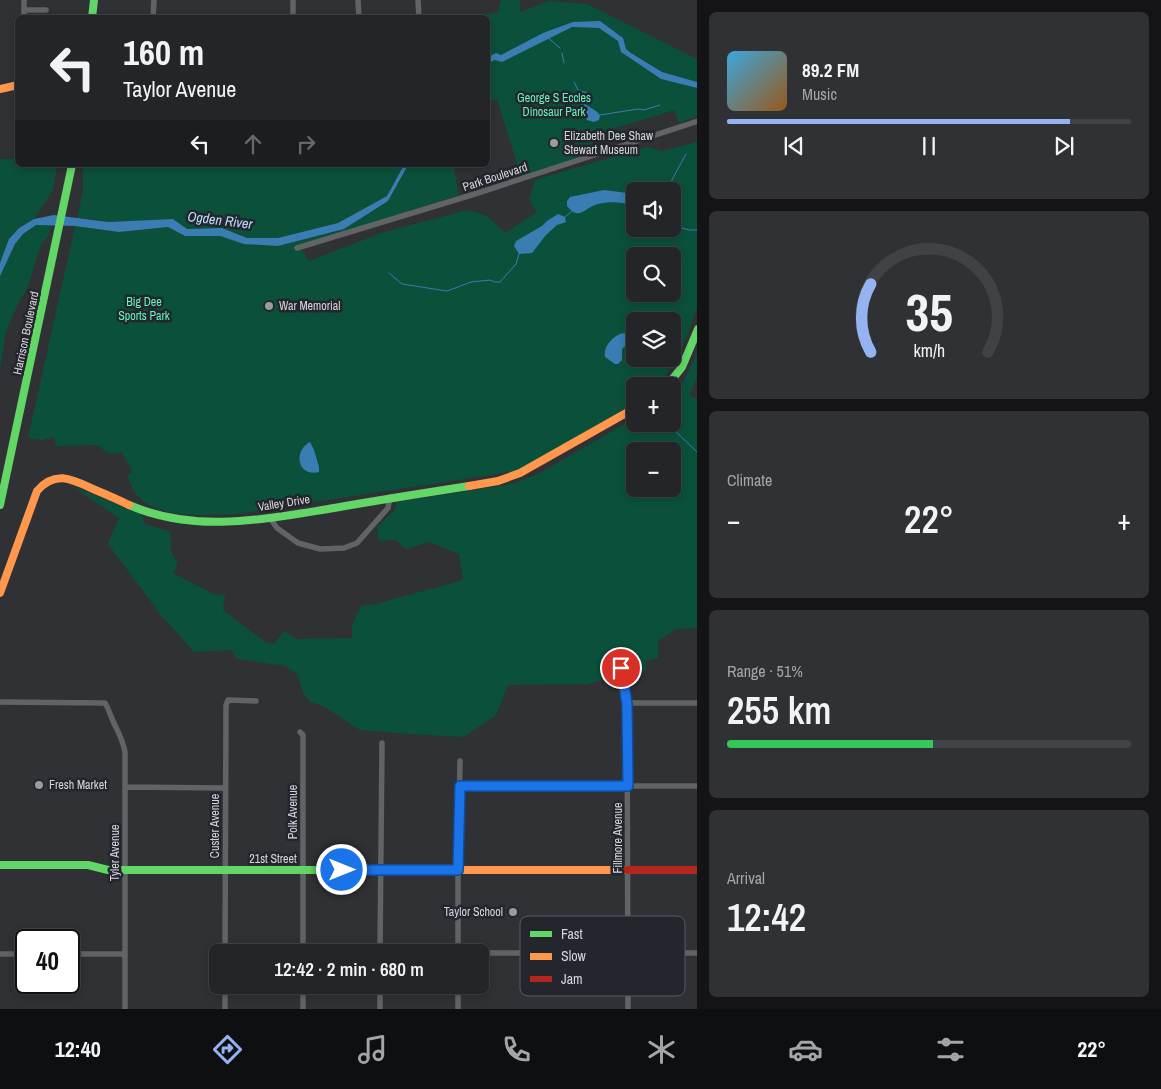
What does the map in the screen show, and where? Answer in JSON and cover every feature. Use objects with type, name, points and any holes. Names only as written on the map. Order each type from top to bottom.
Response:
[{"type":"street","points":[[24,0],[24,15]]},
{"type":"street","points":[[92,15],[94,0]]},
{"type":"street","points":[[153,15],[154,0]]},
{"type":"street","points":[[293,0],[293,15]]},
{"type":"street","points":[[358,0],[359,15]]},
{"type":"street","points":[[418,0],[419,15]]},
{"type":"street","points":[[24,10],[46,10]]},
{"type":"street","points":[[0,89],[15,86]]},
{"type":"street","name":"Park Boulevard","points":[[298,248],[493,188],[697,121]]},
{"type":"street","name":"Harrison Boulevard","points":[[0,505],[72,167]]},
{"type":"street","points":[[676,377],[687,359],[697,329]]},
{"type":"street","name":"Valley Drive","points":[[0,593],[33,498],[43,484],[50,480],[59,478],[72,479],[146,512],[174,519],[214,523],[270,518],[498,480],[520,473],[626,413]]},
{"type":"street","points":[[270,518],[277,528],[298,543],[320,549],[344,548],[356,543],[388,508],[390,497]]},
{"type":"street","name":"Fillmore Avenue","points":[[621,668],[627,704],[628,916]]},
{"type":"street","name":"Custer Avenue","points":[[225,944],[226,705],[228,700],[256,701]]},
{"type":"street","name":"Tyler Avenue","points":[[0,702],[105,703],[110,709],[112,719],[124,741],[126,1009]]},
{"type":"street","points":[[627,704],[697,703]]},
{"type":"street","name":"Polk Avenue","points":[[300,732],[303,735],[303,944]]},
{"type":"street","points":[[380,944],[382,743]]},
{"type":"street","points":[[458,944],[460,761]]},
{"type":"street","points":[[460,786],[697,786]]},
{"type":"street","points":[[125,787],[225,788]]},
{"type":"street","name":"21st Street","points":[[0,865],[88,864],[108,870],[697,870]]},
{"type":"street","points":[[0,954],[15,954]]},
{"type":"street","points":[[80,954],[125,954]]},
{"type":"street","points":[[489,954],[520,954]]},
{"type":"street","points":[[225,994],[225,1009]]},
{"type":"street","points":[[302,994],[302,1009]]},
{"type":"street","points":[[380,994],[380,1009]]},
{"type":"street","points":[[458,994],[458,1009]]},
{"type":"street","name":"Fillmore Avenue","points":[[628,996],[628,1009]]},
{"type":"green space","points":[[501,0],[520,0],[520,12],[549,1],[587,4],[697,59],[697,82],[662,72],[631,53],[626,49],[623,38],[600,21],[543,33],[501,55],[496,53],[490,56],[490,15],[466,15],[498,13]]},
{"type":"green space","name":"George S Eccles Dinosaur Park","points":[[572,27],[599,28],[618,41],[621,52],[661,79],[697,88],[697,116],[679,123],[674,110],[597,134],[591,141],[594,154],[521,177],[497,99],[490,101],[490,62]]},
{"type":"green space","name":"Big Dee Sports Park","points":[[697,142],[697,308],[681,351],[681,312],[626,312],[626,367],[671,367],[664,377],[626,377],[626,408],[552,453],[517,471],[237,514],[197,515],[169,512],[145,502],[132,488],[127,476],[132,472],[122,452],[109,453],[98,445],[56,446],[54,437],[42,440],[28,438],[75,226],[119,232],[168,227],[185,236],[220,236],[244,244],[278,246],[344,229],[388,201],[407,167],[451,167],[454,169],[459,195],[300,247],[309,261],[384,232],[468,210],[487,216],[505,233],[537,212],[529,199],[535,180],[646,147],[662,151]]},
{"type":"green space","points":[[0,159],[15,159],[15,167],[57,167],[53,190],[34,219],[19,228],[0,263]]},
{"type":"green space","points":[[83,167],[403,167],[387,196],[338,223],[278,238],[247,238],[222,228],[187,229],[173,219],[108,222],[77,218],[83,191]]},
{"type":"green space","points":[[36,225],[51,225],[48,236],[42,243],[38,253],[28,287],[6,331],[0,369],[0,276],[15,244],[23,234]]},
{"type":"green space","points":[[697,354],[697,377],[690,396],[697,399],[697,628],[676,629],[658,641],[658,658],[646,661],[646,671],[633,672],[631,664],[619,664],[614,671],[615,677],[587,684],[508,685],[496,715],[464,737],[360,730],[325,707],[311,702],[303,693],[298,675],[285,666],[237,659],[231,650],[194,652],[161,615],[108,544],[119,518],[72,486],[141,514],[145,524],[171,532],[170,544],[175,559],[178,562],[173,573],[215,595],[225,594],[223,610],[266,643],[274,644],[284,631],[297,639],[352,638],[352,625],[361,606],[376,604],[463,580],[459,554],[429,542],[406,549],[396,540],[379,541],[377,527],[394,511],[397,502],[511,484],[538,474],[626,423],[626,432],[681,432],[681,385]]},
{"type":"water","points":[[600,21],[623,38],[626,49],[631,53],[662,72],[697,82],[697,88],[661,79],[621,52],[618,41],[599,28],[572,27],[502,62],[495,60],[490,62],[490,56],[496,53],[501,55],[543,33],[573,22]]},
{"type":"water","points":[[578,90],[588,94],[583,103],[600,115],[599,120],[594,122],[587,120],[580,107]]},
{"type":"water","name":"Ogden River","points":[[403,167],[407,167],[388,201],[344,229],[278,246],[244,244],[220,236],[185,236],[168,227],[119,232],[75,226],[36,225],[23,234],[15,244],[0,276],[0,263],[9,239],[19,228],[34,219],[54,215],[108,222],[173,219],[187,229],[222,228],[247,238],[278,238],[338,223],[387,196]]},
{"type":"water","points":[[604,190],[626,193],[626,204],[616,202],[602,203],[576,213],[567,206],[567,201],[570,197]]},
{"type":"water","points":[[558,214],[565,217],[566,222],[557,225],[546,235],[532,253],[519,254],[514,246],[516,241]]},
{"type":"water","points":[[623,333],[626,334],[626,345],[622,349],[622,360],[618,364],[605,357],[607,345],[616,336]]},
{"type":"water","points":[[310,442],[314,450],[319,472],[312,473],[306,471],[300,462],[301,451]]},
{"type":"waterway","points":[[547,37],[560,48]]},
{"type":"waterway","points":[[562,53],[564,63]]},
{"type":"waterway","points":[[574,82],[578,90]]},
{"type":"waterway","points":[[600,115],[638,109],[644,110],[660,105]]},
{"type":"waterway","points":[[671,182],[686,154]]},
{"type":"waterway","points":[[565,217],[572,211]]},
{"type":"waterway","points":[[681,228],[697,230]]},
{"type":"waterway","points":[[389,273],[402,284],[447,291],[471,282],[490,280],[500,282],[516,264],[519,254]]},
{"type":"waterway","points":[[676,432],[697,452]]},
{"type":"traffic: fast","points":[[92,15],[94,0]]},
{"type":"traffic: fast","points":[[0,505],[72,167]]},
{"type":"traffic: fast","points":[[674,377],[682,367],[697,331]]},
{"type":"traffic: fast","points":[[129,505],[154,514],[180,519],[205,522],[231,522],[256,520],[469,486]]},
{"type":"traffic: fast","points":[[0,865],[88,865],[108,870],[427,870]]},
{"type":"traffic: slow","points":[[0,89],[15,86]]},
{"type":"traffic: slow","points":[[469,486],[498,481],[520,473],[626,413]]},
{"type":"traffic: slow","points":[[0,593],[37,491],[44,484],[50,480],[64,478],[78,482],[129,505]]},
{"type":"traffic: slow","points":[[427,870],[627,870]]},
{"type":"traffic: jam","points":[[627,870],[697,870]]},
{"type":"place","name":"Elizabeth Dee Shaw Stewart Museum","points":[[554,143]]},
{"type":"place","name":"War Memorial","points":[[269,306]]},
{"type":"place","name":"Fresh Market","points":[[39,785]]},
{"type":"place","name":"Taylor School","points":[[513,912]]},
{"type":"route","points":[[342,870],[458,870],[460,786],[628,786],[627,704],[621,668]]}]
